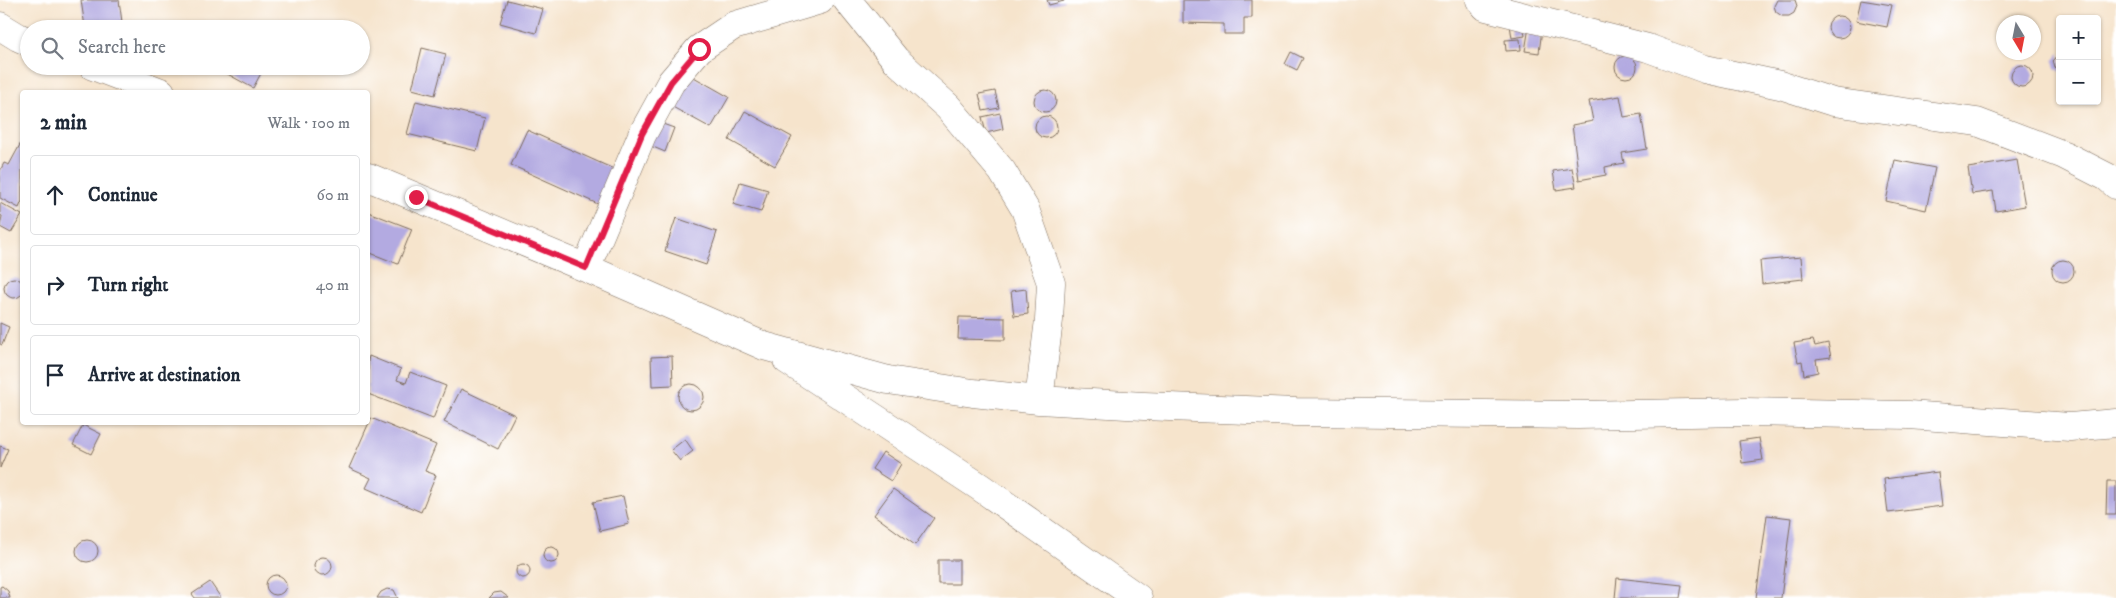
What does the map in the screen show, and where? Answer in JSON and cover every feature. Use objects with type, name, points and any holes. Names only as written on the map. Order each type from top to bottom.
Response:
[{"type":"street","points":[[586,268],[642,134],[671,82],[699,49],[732,26],[820,0]]},
{"type":"street","points":[[847,0],[896,60],[948,107],[996,164],[1025,210],[1051,283],[1039,400]]},
{"type":"street","points":[[1484,2],[1648,48],[1705,69],[1780,85],[1833,102],[1977,122],[2064,155],[2107,177],[2116,185]]},
{"type":"street","points":[[0,26],[20,39]]},
{"type":"street","points":[[117,75],[156,90]]},
{"type":"street","points":[[370,178],[586,268],[764,346],[888,380],[973,393],[1039,400],[1296,412],[1578,415],[1744,412],[1909,415],[2070,427],[2116,423]]},
{"type":"street","points":[[764,346],[980,487],[1138,598]]},
{"type":"building","points":[[81,0],[119,0],[122,20],[84,20]]},
{"type":"building","points":[[507,0],[543,9],[536,33],[500,23]]},
{"type":"building","points":[[1047,0],[1064,0],[1064,1],[1049,5]]},
{"type":"building","points":[[1183,0],[1252,0],[1252,18],[1244,18],[1244,34],[1224,34],[1224,24],[1183,23]]},
{"type":"building","points":[[1777,0],[1795,0],[1797,6],[1794,13],[1789,16],[1782,16],[1776,12],[1774,6]]},
{"type":"building","points":[[1861,0],[1892,5],[1887,27],[1856,21]]},
{"type":"building","points":[[1839,16],[1847,19],[1850,27],[1847,35],[1839,38],[1831,35],[1828,27],[1831,19]]},
{"type":"building","points":[[1523,23],[1525,36],[1512,38],[1510,25]]},
{"type":"building","points":[[1529,27],[1542,29],[1539,53],[1525,51]]},
{"type":"building","points":[[1520,39],[1521,50],[1506,51],[1505,40]]},
{"type":"building","points":[[422,48],[446,54],[435,95],[412,89]]},
{"type":"building","points":[[1291,52],[1303,58],[1297,70],[1285,64]]},
{"type":"building","points":[[1626,56],[1634,59],[1637,67],[1634,75],[1626,78],[1618,75],[1615,67],[1618,59]]},
{"type":"building","points":[[2056,58],[2056,69],[2055,68],[2053,61]]},
{"type":"building","points":[[2022,65],[2030,68],[2033,76],[2030,84],[2022,87],[2014,84],[2011,76],[2014,68]]},
{"type":"building","points":[[685,72],[729,97],[711,128],[667,104]]},
{"type":"building","points":[[229,75],[260,75],[253,88]]},
{"type":"building","points":[[1045,90],[1053,93],[1056,101],[1053,109],[1045,112],[1037,109],[1034,101],[1037,93]]},
{"type":"building","points":[[995,91],[999,108],[983,111],[979,94]]},
{"type":"building","points":[[1620,96],[1624,117],[1641,114],[1647,149],[1622,153],[1624,163],[1605,167],[1606,175],[1579,180],[1572,125],[1593,121],[1589,101]]},
{"type":"building","points":[[416,101],[485,118],[477,151],[407,134]]},
{"type":"building","points":[[745,111],[792,137],[775,166],[729,140]]},
{"type":"building","points":[[1000,113],[1003,129],[986,133],[982,117]]},
{"type":"building","points":[[1046,116],[1054,119],[1057,127],[1054,135],[1046,138],[1038,135],[1035,127],[1038,119]]},
{"type":"building","points":[[654,121],[674,128],[665,152],[646,144]]},
{"type":"building","points":[[527,130],[616,170],[600,205],[511,165]]},
{"type":"building","points":[[20,145],[19,208],[0,198],[0,171],[4,163],[9,165]]},
{"type":"building","points":[[1895,160],[1935,168],[1926,210],[1886,201]]},
{"type":"building","points":[[2017,160],[2025,206],[1996,211],[1993,191],[1972,194],[1968,168]]},
{"type":"building","points":[[1572,168],[1576,187],[1556,190],[1553,171]]},
{"type":"building","points":[[740,182],[768,190],[761,212],[733,204]]},
{"type":"building","points":[[0,203],[20,214],[20,218],[11,233],[0,227],[2,216],[0,215]]},
{"type":"building","points":[[370,213],[412,229],[398,264],[370,253]]},
{"type":"building","points":[[676,218],[717,232],[706,265],[665,251]]},
{"type":"building","points":[[1801,257],[1803,279],[1762,284],[1760,261]]},
{"type":"building","points":[[2063,260],[2071,263],[2074,271],[2071,279],[2063,282],[2055,279],[2052,271],[2055,263]]},
{"type":"building","points":[[10,279],[20,280],[20,296],[14,298],[10,297],[5,292],[5,284]]},
{"type":"building","points":[[1026,289],[1028,314],[1014,316],[1011,291]]},
{"type":"building","points":[[959,317],[1005,318],[1005,340],[958,339]]},
{"type":"building","points":[[0,323],[9,327],[2,345],[0,344]]},
{"type":"building","points":[[1813,340],[1815,346],[1828,343],[1831,357],[1816,359],[1818,372],[1804,375],[1802,361],[1798,362],[1794,343]]},
{"type":"building","points":[[370,356],[401,369],[397,380],[406,383],[410,372],[446,386],[433,419],[370,395]]},
{"type":"building","points":[[672,356],[673,385],[652,386],[651,357]]},
{"type":"building","points":[[691,384],[700,388],[704,397],[700,406],[691,410],[682,406],[678,397],[682,388]]},
{"type":"building","points":[[461,389],[515,415],[498,449],[444,422]]},
{"type":"building","points":[[371,418],[436,445],[425,471],[436,475],[421,512],[366,488],[371,478],[349,468],[368,425],[370,425]]},
{"type":"building","points":[[83,425],[101,434],[91,454],[73,445]]},
{"type":"building","points":[[1759,438],[1763,460],[1742,463],[1739,441]]},
{"type":"building","points":[[685,439],[693,451],[680,461],[671,450]]},
{"type":"building","points":[[0,446],[8,449],[0,468]]},
{"type":"building","points":[[883,452],[901,464],[891,481],[872,469]]},
{"type":"building","points":[[1938,472],[1942,506],[1888,513],[1884,479]]},
{"type":"building","points":[[2107,481],[2116,481],[2116,514],[2106,514]]},
{"type":"building","points":[[893,489],[934,518],[915,545],[874,515]]},
{"type":"building","points":[[623,496],[629,524],[600,531],[593,502]]},
{"type":"building","points":[[1767,515],[1791,518],[1781,598],[1756,598]]},
{"type":"building","points":[[87,540],[95,543],[98,551],[95,559],[87,562],[79,559],[76,551],[79,543]]},
{"type":"building","points":[[551,547],[557,549],[559,555],[557,561],[551,563],[545,561],[543,555],[545,549]]},
{"type":"building","points":[[319,557],[327,557],[332,562],[330,573],[319,575],[314,570],[314,562]]},
{"type":"building","points":[[938,560],[959,560],[959,584],[938,584]]},
{"type":"building","points":[[520,564],[526,564],[530,571],[526,578],[520,578],[516,574],[516,568]]},
{"type":"building","points":[[276,575],[283,578],[286,585],[283,592],[276,595],[269,592],[266,585],[269,578]]},
{"type":"building","points":[[1617,578],[1682,585],[1680,598],[1615,598]]},
{"type":"building","points":[[210,582],[221,598],[195,598],[192,594]]},
{"type":"building","points":[[2,586],[8,591],[10,598],[0,598],[0,587]]},
{"type":"building","points":[[387,589],[394,590],[398,598],[377,598],[381,592]]},
{"type":"building","points":[[501,592],[509,598],[489,598],[494,593]]},
{"type":"route","points":[[416,197],[586,268],[642,134],[671,82],[699,49]]}]
